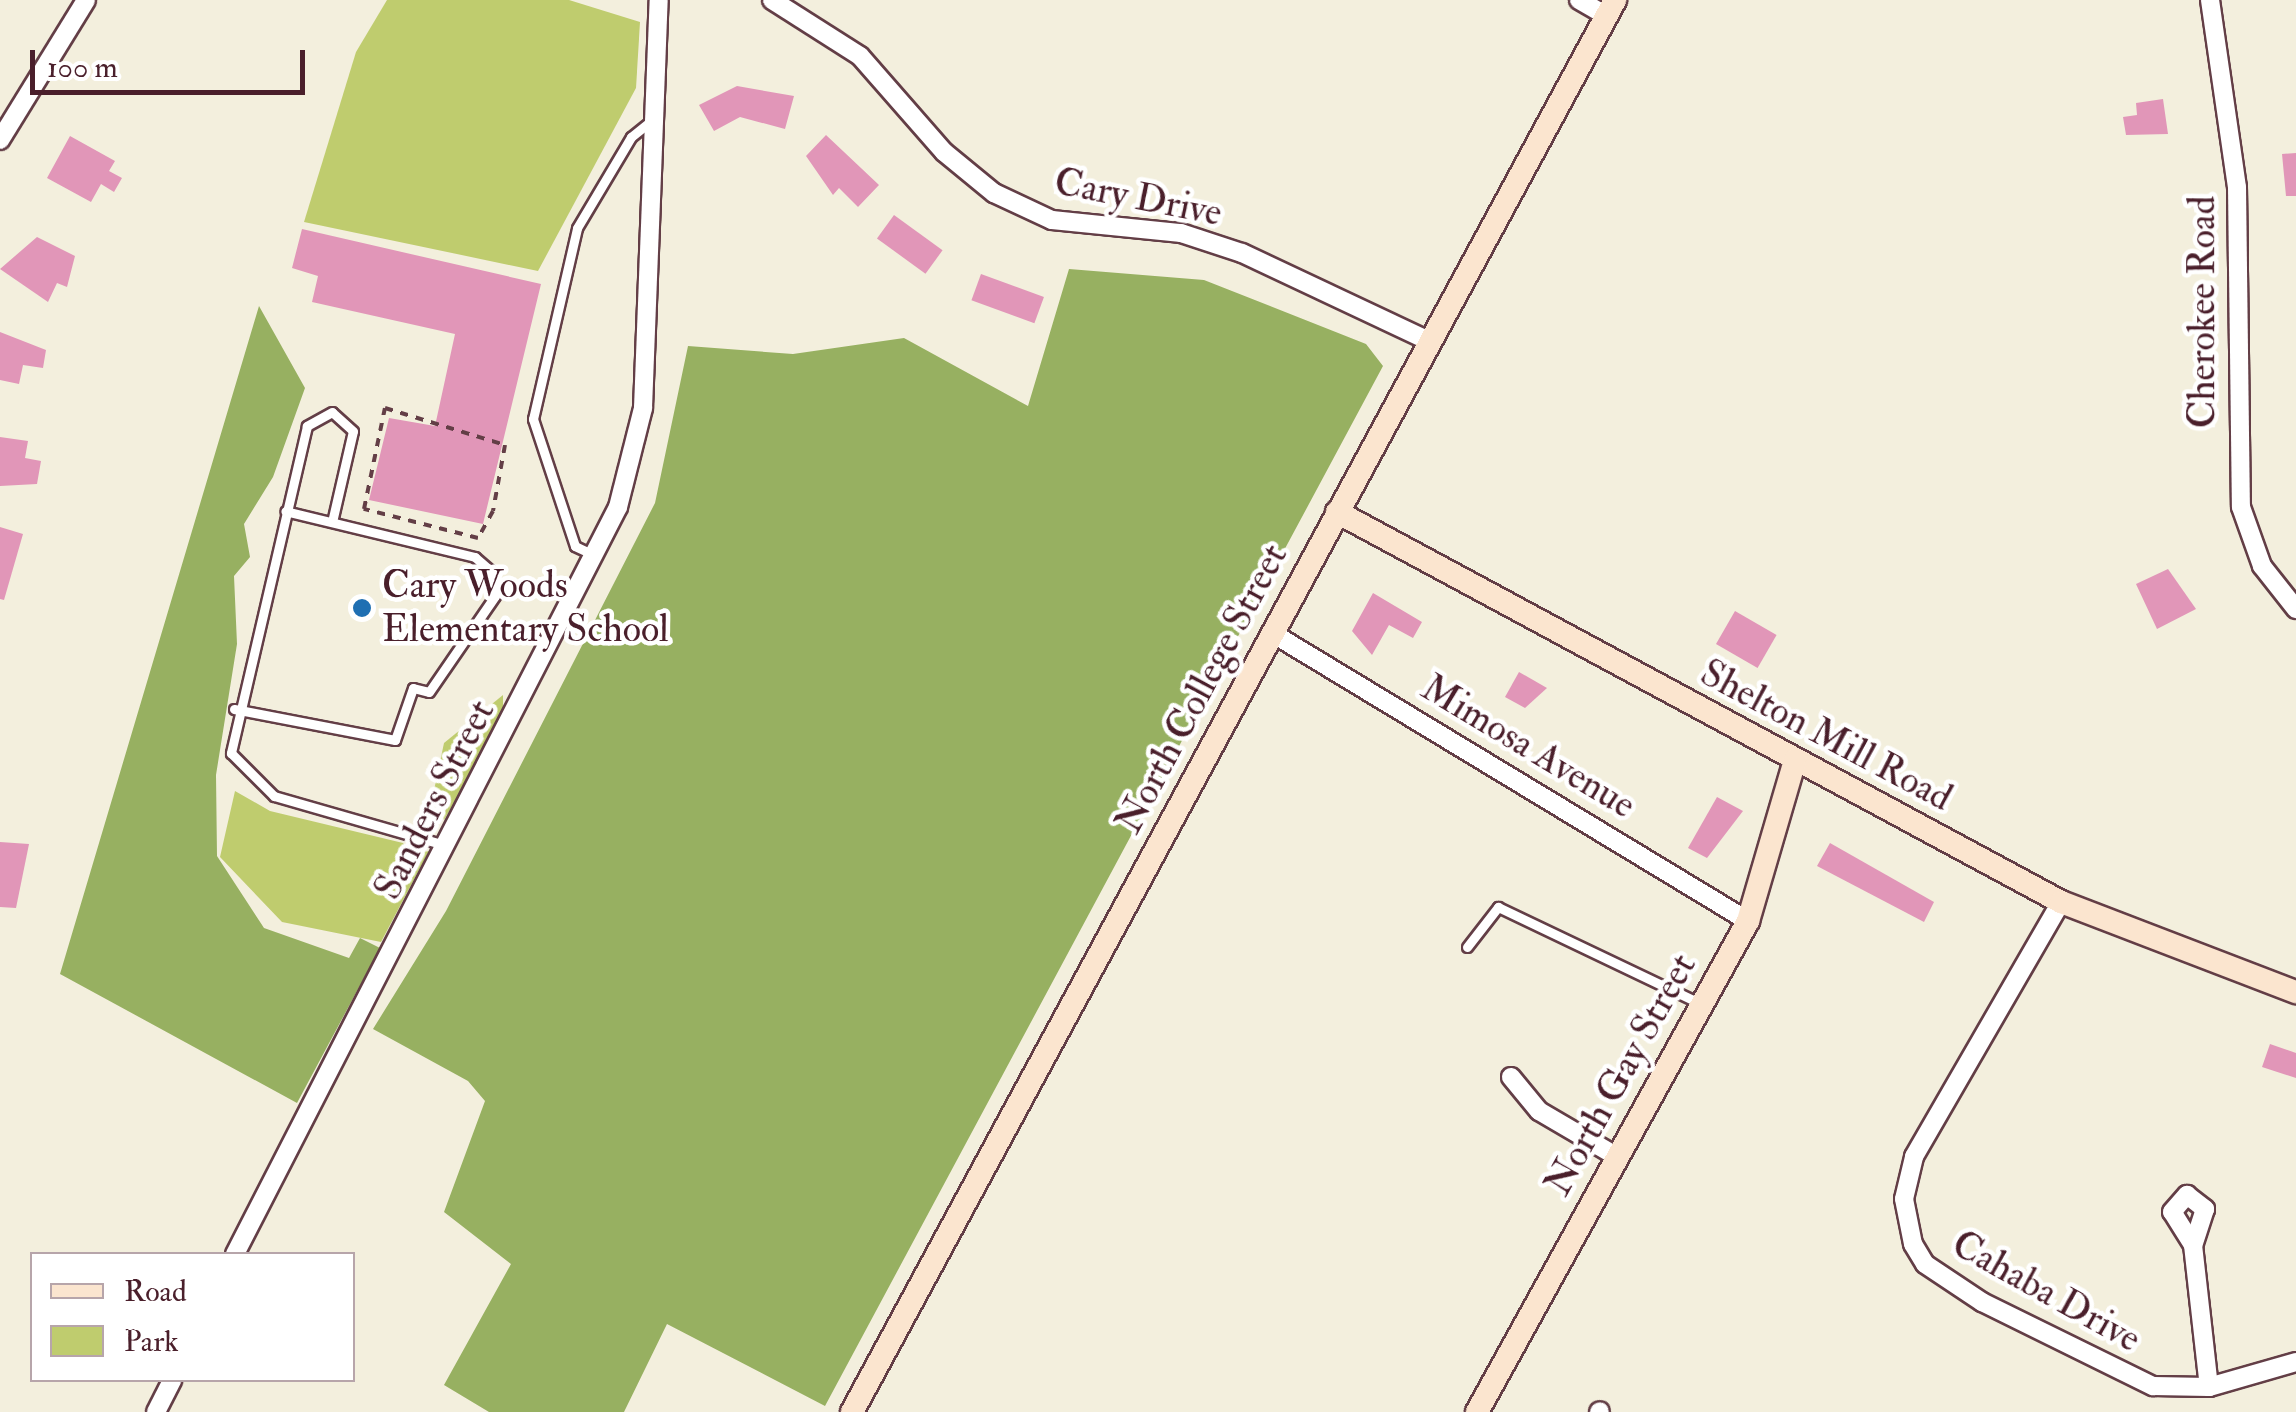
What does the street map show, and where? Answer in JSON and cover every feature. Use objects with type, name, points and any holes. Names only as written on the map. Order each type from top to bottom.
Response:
[{"type":"street","points":[[0,140],[86,0]]},
{"type":"street","name":"Sanders Street","points":[[236,1252],[596,556],[643,408],[659,0]]},
{"type":"street","name":"Cary Drive","points":[[772,0],[860,56],[944,152],[994,192],[1052,220],[1181,233],[1242,253],[1431,342]]},
{"type":"street","points":[[1579,0],[1611,8]]},
{"type":"street","name":"Cherokee Road","points":[[2210,0],[2239,219],[2241,507],[2262,566],[2296,609]]},
{"type":"street","name":"North College Street","points":[[852,1412],[1611,8]]},
{"type":"street","name":"Shelton Mill Road","points":[[1336,512],[2060,902],[2296,992]]},
{"type":"street","name":"Mimosa Avenue","points":[[1272,633],[1748,920]]},
{"type":"street","name":"North Gay Street","points":[[1477,1412],[1748,920],[1795,760]]},
{"type":"street","name":"Cahaba Drive","points":[[2060,902],[1914,1157],[1906,1222],[1926,1264],[1998,1310],[2154,1386],[2209,1386],[2296,1362]]},
{"type":"street","points":[[1511,1077],[1539,1111],[1616,1156]]},
{"type":"street","points":[[2194,1245],[2209,1386]]},
{"type":"street","points":[[156,1412],[171,1382]]},
{"type":"lane","points":[[596,556],[576,546],[533,418],[576,228],[631,137],[655,118]]},
{"type":"lane","points":[[332,522],[353,431],[332,412],[307,426],[234,709],[236,766],[274,796],[448,846]]},
{"type":"lane","points":[[234,709],[387,743],[413,688],[429,692],[495,596],[492,572],[475,557],[285,511]]},
{"type":"lane","points":[[1467,946],[1498,907],[1701,1004]]},
{"type":"path","points":[[385,408],[505,445],[499,486],[478,538],[364,510],[385,408]]},
{"type":"green space","points":[[387,0],[569,0],[640,22],[636,88],[538,271],[304,222],[356,52]]},
{"type":"green space","points":[[1069,269],[1204,280],[1366,344],[1383,366],[825,1406],[667,1324],[624,1412],[489,1412],[444,1385],[511,1264],[444,1212],[485,1101],[468,1081],[373,1029],[446,911],[655,503],[688,346],[793,354],[904,338],[1028,406]]},
{"type":"green space","points":[[259,306],[305,388],[273,477],[244,524],[250,557],[234,576],[237,644],[216,775],[217,856],[264,928],[349,958],[360,938],[380,948],[297,1103],[60,974]]},
{"type":"green space","points":[[503,695],[503,718],[444,820],[433,795],[444,743]]},
{"type":"green space","points":[[235,791],[270,811],[403,843],[410,855],[429,851],[381,942],[282,922],[220,857]]},
{"type":"building","points":[[737,86],[794,96],[785,129],[740,117],[714,131],[699,105]]},
{"type":"building","points":[[2163,99],[2168,134],[2126,135],[2123,117],[2137,115],[2136,103]]},
{"type":"building","points":[[826,135],[879,185],[858,207],[839,188],[833,195],[806,156]]},
{"type":"building","points":[[70,136],[115,161],[109,171],[122,178],[114,192],[101,184],[91,202],[47,178]]},
{"type":"building","points":[[2296,153],[2296,196],[2286,196],[2282,154]]},
{"type":"building","points":[[894,215],[943,250],[925,274],[877,238]]},
{"type":"building","points":[[302,229],[541,284],[483,524],[369,500],[389,418],[435,426],[455,334],[312,302],[318,276],[292,268]]},
{"type":"building","points":[[37,237],[75,256],[67,287],[57,283],[48,302],[0,269]]},
{"type":"building","points":[[981,274],[1044,297],[1034,323],[971,300]]},
{"type":"building","points":[[0,332],[46,350],[43,368],[23,365],[19,384],[0,380]]},
{"type":"building","points":[[0,437],[28,441],[25,458],[41,461],[37,484],[0,486]]},
{"type":"building","points":[[0,527],[23,534],[4,600],[0,599]]},
{"type":"building","points":[[2168,569],[2196,609],[2157,629],[2136,584]]},
{"type":"building","points":[[1373,593],[1422,622],[1413,638],[1389,625],[1372,655],[1352,631]]},
{"type":"building","points":[[1735,611],[1777,635],[1758,668],[1716,644]]},
{"type":"building","points":[[1519,672],[1547,688],[1525,708],[1505,697]]},
{"type":"building","points":[[1717,797],[1743,811],[1707,858],[1688,848]]},
{"type":"building","points":[[0,842],[29,844],[16,908],[0,907]]},
{"type":"building","points":[[1830,843],[1934,902],[1924,922],[1817,866]]},
{"type":"building","points":[[2270,1044],[2296,1053],[2296,1078],[2262,1067]]},
{"type":"place","name":"Cary Woods Elementary School","points":[[362,608]]}]
